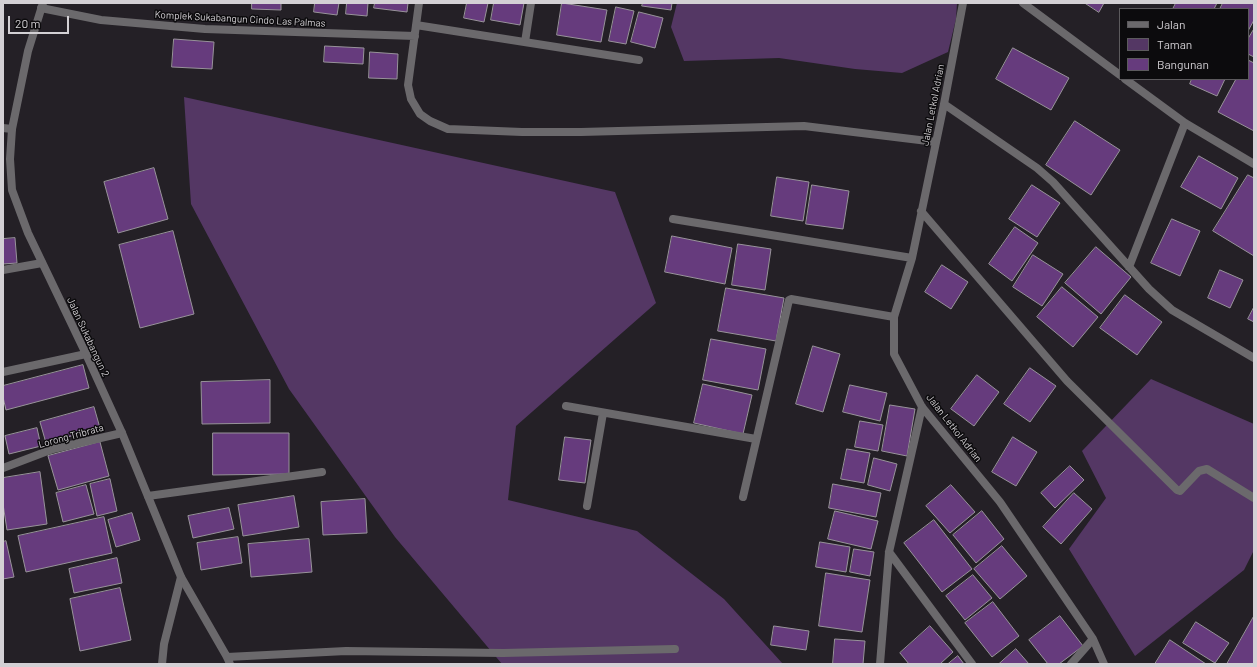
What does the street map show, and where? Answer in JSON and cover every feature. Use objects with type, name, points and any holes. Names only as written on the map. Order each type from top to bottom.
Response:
[{"type":"street","points":[[419,3],[408,86],[411,99],[420,114],[430,121],[448,129],[522,132],[581,132],[804,126],[936,142]]},
{"type":"street","points":[[525,42],[532,3]]},
{"type":"street","name":"Jalan Letkol Adrian","points":[[963,3],[912,258],[894,317],[894,354],[922,407],[1000,502],[1094,639],[1104,664]]},
{"type":"street","points":[[1023,3],[1119,74]]},
{"type":"street","name":"Komplek Sukabangun Cindo Las Palmas","points":[[42,6],[101,20],[205,29],[414,36]]},
{"type":"street","name":"Jalan Sukabangun 2","points":[[42,6],[7,128],[12,190],[28,233],[122,433],[181,577],[228,660]]},
{"type":"street","points":[[416,25],[639,60]]},
{"type":"street","points":[[1126,80],[1185,123],[1254,164]]},
{"type":"street","points":[[944,104],[1037,168],[1053,182],[1149,289],[1172,310],[1254,358]]},
{"type":"street","points":[[1129,267],[1185,123]]},
{"type":"street","points":[[921,211],[1067,381],[1177,490],[1180,491],[1199,471],[1207,469],[1254,498]]},
{"type":"street","points":[[673,219],[912,258]]},
{"type":"street","points":[[3,270],[42,263]]},
{"type":"street","points":[[743,497],[789,300],[791,299],[894,317]]},
{"type":"street","points":[[3,372],[86,354]]},
{"type":"street","points":[[566,406],[756,440]]},
{"type":"street","points":[[880,664],[889,552],[916,440],[922,407]]},
{"type":"street","points":[[587,506],[603,413]]},
{"type":"street","name":"Lorong Tribrata","points":[[3,468],[54,449],[122,433]]},
{"type":"street","points":[[148,496],[322,472]]},
{"type":"street","points":[[889,552],[972,664]]},
{"type":"street","points":[[162,664],[164,644],[181,577]]},
{"type":"street","points":[[1071,664],[1094,639]]},
{"type":"street","points":[[228,660],[346,651],[503,653],[675,649]]},
{"type":"green space","points":[[677,3],[957,3],[956,19],[948,52],[902,73],[855,69],[779,58],[684,61],[671,27]]},
{"type":"green space","points":[[184,97],[615,192],[656,303],[516,426],[508,500],[637,531],[724,599],[783,664],[502,664],[395,537],[289,389],[191,204]]},
{"type":"green space","points":[[1151,379],[1254,424],[1254,550],[1244,570],[1135,656],[1069,549],[1106,498],[1082,451]]},
{"type":"building","points":[[252,3],[281,3],[281,10],[252,9]]},
{"type":"building","points":[[315,3],[339,3],[337,15],[314,12]]},
{"type":"building","points":[[347,3],[368,3],[367,16],[346,14]]},
{"type":"building","points":[[375,3],[408,3],[407,12],[374,8]]},
{"type":"building","points":[[467,3],[488,3],[484,22],[464,18]]},
{"type":"building","points":[[494,3],[524,3],[520,25],[491,20]]},
{"type":"building","points":[[562,3],[607,10],[601,42],[557,35]]},
{"type":"building","points":[[643,3],[672,3],[671,10],[642,6]]},
{"type":"building","points":[[1085,3],[1104,3],[1099,12]]},
{"type":"building","points":[[1176,3],[1217,3],[1214,8],[1174,8]]},
{"type":"building","points":[[1223,3],[1254,3],[1254,20],[1249,29],[1249,8],[1220,8]]},
{"type":"building","points":[[616,7],[634,11],[626,44],[609,41]]},
{"type":"building","points":[[639,12],[663,18],[655,48],[631,42]]},
{"type":"building","points":[[1254,29],[1254,57],[1249,54],[1249,37]]},
{"type":"building","points":[[174,39],[214,42],[212,69],[172,67]]},
{"type":"building","points":[[325,46],[364,48],[363,64],[324,62]]},
{"type":"building","points":[[1013,48],[1069,78],[1051,110],[996,79]]},
{"type":"building","points":[[370,52],[398,54],[397,79],[369,78]]},
{"type":"building","points":[[1249,60],[1254,63],[1254,131],[1218,112],[1235,80],[1249,80]]},
{"type":"building","points":[[1192,80],[1225,80],[1217,96],[1190,84]]},
{"type":"building","points":[[1075,121],[1120,150],[1091,195],[1046,165]]},
{"type":"building","points":[[1199,156],[1238,178],[1221,209],[1181,187]]},
{"type":"building","points":[[154,168],[168,219],[118,233],[104,182]]},
{"type":"building","points":[[1248,175],[1254,178],[1254,256],[1213,231]]},
{"type":"building","points":[[777,177],[809,182],[803,221],[771,216]]},
{"type":"building","points":[[812,185],[849,191],[843,229],[806,224]]},
{"type":"building","points":[[1032,185],[1060,203],[1037,237],[1009,219]]},
{"type":"building","points":[[1172,219],[1200,231],[1180,276],[1151,263]]},
{"type":"building","points":[[1015,227],[1038,243],[1012,281],[989,264]]},
{"type":"building","points":[[173,231],[194,314],[140,328],[119,245]]},
{"type":"building","points":[[672,236],[732,248],[725,284],[665,272]]},
{"type":"building","points":[[15,238],[17,263],[3,264],[3,239]]},
{"type":"building","points":[[738,244],[771,249],[765,290],[732,285]]},
{"type":"building","points":[[1096,247],[1131,277],[1101,314],[1065,283]]},
{"type":"building","points":[[1033,255],[1063,274],[1042,306],[1013,287]]},
{"type":"building","points":[[942,265],[968,282],[951,309],[925,292]]},
{"type":"building","points":[[1220,270],[1243,280],[1230,308],[1208,298]]},
{"type":"building","points":[[1062,287],[1098,317],[1073,347],[1037,317]]},
{"type":"building","points":[[726,288],[784,298],[776,341],[718,331]]},
{"type":"building","points":[[1125,295],[1162,322],[1137,355],[1100,328]]},
{"type":"building","points":[[1254,307],[1254,322],[1248,319]]},
{"type":"building","points":[[711,339],[766,349],[758,390],[703,380]]},
{"type":"building","points":[[813,346],[840,354],[823,412],[796,404]]},
{"type":"building","points":[[83,365],[89,388],[6,410],[3,397],[3,386]]},
{"type":"building","points":[[1030,368],[1056,386],[1030,422],[1004,404]]},
{"type":"building","points":[[977,375],[999,392],[974,426],[951,409]]},
{"type":"building","points":[[270,380],[270,423],[202,424],[201,382]]},
{"type":"building","points":[[703,384],[752,395],[743,434],[694,423]]},
{"type":"building","points":[[850,385],[887,393],[880,421],[843,412]]},
{"type":"building","points":[[890,405],[915,409],[907,456],[882,451]]},
{"type":"building","points":[[94,407],[100,428],[46,443],[40,422]]},
{"type":"building","points":[[860,421],[883,425],[878,451],[855,447]]},
{"type":"building","points":[[37,428],[41,446],[9,454],[5,436]]},
{"type":"building","points":[[213,433],[289,433],[289,474],[213,475]]},
{"type":"building","points":[[565,437],[591,440],[585,483],[559,480]]},
{"type":"building","points":[[1013,437],[1037,452],[1016,486],[992,472]]},
{"type":"building","points":[[100,442],[109,476],[58,490],[48,456]]},
{"type":"building","points":[[847,449],[870,453],[864,483],[841,479]]},
{"type":"building","points":[[874,458],[897,464],[890,491],[868,485]]},
{"type":"building","points":[[1070,466],[1084,480],[1055,508],[1041,493]]},
{"type":"building","points":[[40,472],[47,524],[7,530],[3,504],[3,478]]},
{"type":"building","points":[[110,479],[117,511],[97,516],[90,484]]},
{"type":"building","points":[[833,484],[881,493],[876,517],[829,508]]},
{"type":"building","points":[[86,485],[94,514],[63,522],[56,493]]},
{"type":"building","points":[[951,485],[975,512],[950,533],[926,506]]},
{"type":"building","points":[[1074,493],[1092,509],[1061,544],[1043,527]]},
{"type":"building","points":[[294,496],[299,527],[243,536],[238,505]]},
{"type":"building","points":[[365,499],[367,533],[323,535],[321,502]]},
{"type":"building","points":[[229,508],[234,529],[193,538],[188,516]]},
{"type":"building","points":[[835,511],[878,521],[871,549],[828,539]]},
{"type":"building","points":[[982,511],[1004,539],[976,563],[953,535]]},
{"type":"building","points":[[132,513],[140,540],[116,547],[108,520]]},
{"type":"building","points":[[104,517],[112,553],[26,572],[18,536]]},
{"type":"building","points":[[934,520],[972,569],[942,592],[904,543]]},
{"type":"building","points":[[238,537],[242,563],[201,570],[197,543]]},
{"type":"building","points":[[309,539],[312,572],[251,577],[248,544]]},
{"type":"building","points":[[6,541],[14,577],[3,579],[3,542]]},
{"type":"building","points":[[820,542],[850,547],[846,572],[816,567]]},
{"type":"building","points":[[1002,546],[1027,576],[1000,599],[974,569]]},
{"type":"building","points":[[854,549],[874,552],[870,576],[850,572]]},
{"type":"building","points":[[117,558],[122,583],[74,593],[69,569]]},
{"type":"building","points":[[826,573],[870,580],[862,632],[819,626]]},
{"type":"building","points":[[973,575],[992,598],[965,620],[946,596]]},
{"type":"building","points":[[120,588],[131,640],[80,651],[70,599]]},
{"type":"building","points":[[993,602],[1019,636],[992,657],[965,623]]},
{"type":"building","points":[[1060,616],[1083,646],[1059,664],[1048,664],[1029,640]]},
{"type":"building","points":[[1254,616],[1254,664],[1227,664]]},
{"type":"building","points":[[1196,622],[1229,643],[1215,663],[1183,643]]},
{"type":"building","points":[[774,626],[809,631],[806,650],[771,645]]},
{"type":"building","points":[[930,626],[953,652],[940,664],[909,664],[900,653]]},
{"type":"building","points":[[835,639],[865,641],[863,664],[833,664]]},
{"type":"building","points":[[1170,640],[1206,664],[1155,664]]},
{"type":"building","points":[[1016,649],[1029,664],[999,664]]},
{"type":"building","points":[[958,656],[964,664],[948,664]]}]
